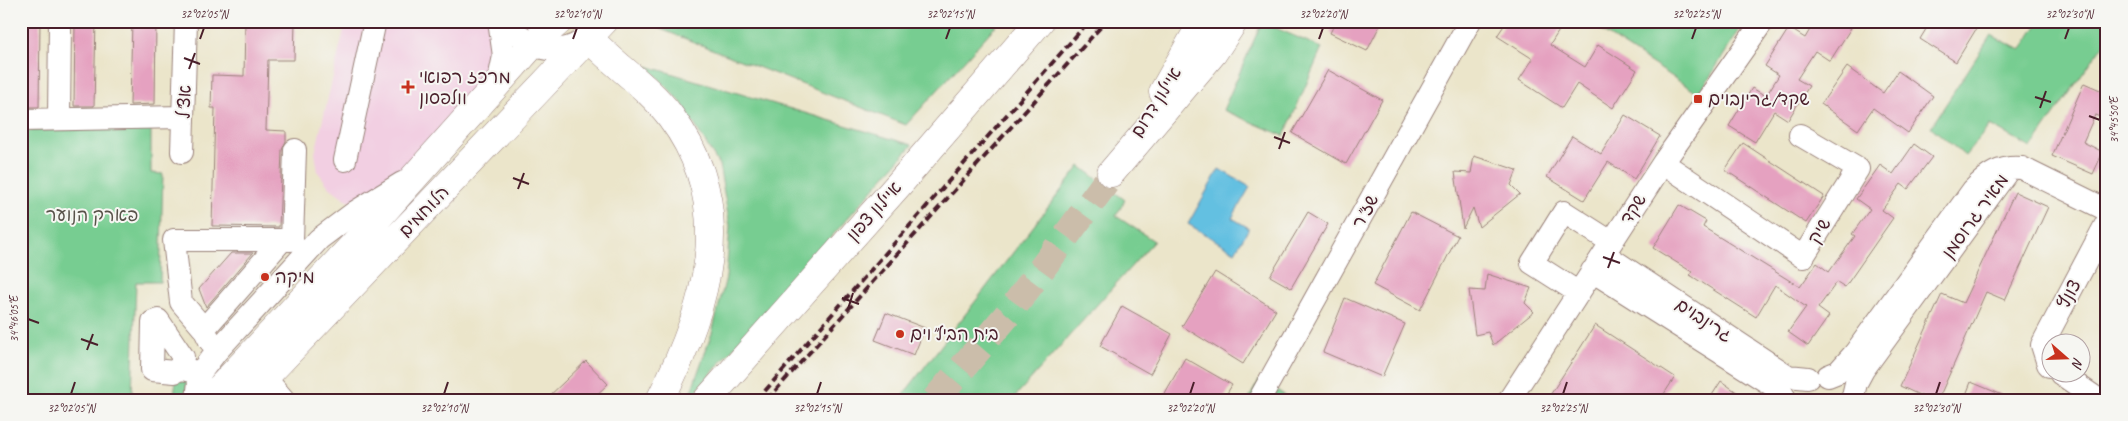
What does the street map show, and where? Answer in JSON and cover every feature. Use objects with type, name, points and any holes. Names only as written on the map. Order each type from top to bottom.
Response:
[{"type":"main road","name":"הלוחמים","points":[[209,400],[534,44],[559,21]]},
{"type":"main road","name":"איילון צפון","points":[[707,400],[900,183],[1040,21]]},
{"type":"main road","name":"איילון דרום","points":[[1203,21],[1170,82],[1108,178],[1213,53],[1234,21]]},
{"type":"main road","name":"הלוחמים","points":[[243,400],[536,92],[591,27]]},
{"type":"main road","points":[[591,27],[670,116],[689,142],[706,185],[711,214],[711,248],[707,268],[698,309],[681,360],[660,400]]},
{"type":"street","points":[[59,119],[60,21]]},
{"type":"street","name":"אצ\"ל","points":[[182,152],[186,21]]},
{"type":"street","points":[[346,160],[375,21]]},
{"type":"street","points":[[500,21],[534,44],[553,51],[569,50],[591,27]]},
{"type":"street","points":[[498,84],[504,56],[500,21]]},
{"type":"street","name":"שז\"ר","points":[[1259,400],[1470,21]]},
{"type":"street","name":"שקד","points":[[1509,400],[1663,163],[1763,21]]},
{"type":"street","points":[[534,44],[542,55],[543,64],[542,77],[536,92]]},
{"type":"street","points":[[21,120],[183,116]]},
{"type":"street","name":"שיק","points":[[1663,163],[1803,257],[1858,169],[1800,135]]},
{"type":"street","points":[[204,329],[287,240],[295,150]]},
{"type":"street","points":[[2010,167],[2022,168],[2107,210]]},
{"type":"street","name":"מאיר גרוסמן","points":[[1788,400],[1794,389],[1818,377],[1838,372],[1855,353],[1973,190],[1989,174],[2010,167]]},
{"type":"street","name":"מאיר גרוסמן","points":[[1852,400],[1856,383],[1863,370],[2010,167]]},
{"type":"street","points":[[197,400],[190,371],[216,352],[319,238],[355,212],[416,175]]},
{"type":"street","points":[[1579,293],[1532,263],[1564,212],[1602,256]]},
{"type":"street","name":"צונץ","points":[[2048,334],[2107,222]]},
{"type":"street","points":[[216,352],[204,329],[181,302],[174,240],[287,240],[319,238]]},
{"type":"street","name":"גרינבוים","points":[[1602,256],[1788,376],[1818,377]]},
{"type":"street","name":"גרינבוים","points":[[1602,256],[1780,390],[1788,400]]},
{"type":"street","points":[[1818,377],[1844,386],[1852,400]]},
{"type":"street","points":[[265,378],[284,400]]},
{"type":"street","points":[[2076,384],[2099,400]]},
{"type":"shaded area","name":"מרכז רפואי וולפסון","points":[[346,21],[548,21],[416,160],[355,206],[329,187],[318,172],[315,153]]},
{"type":"green space","points":[[640,21],[1000,21],[906,125]]},
{"type":"green space","points":[[1586,21],[1724,21],[1739,31],[1699,94]]},
{"type":"green space","points":[[2040,21],[2107,21],[2107,39],[2031,148],[1990,125],[1965,156],[1931,127],[1991,35],[2021,50]]},
{"type":"green space","points":[[1262,22],[1322,48],[1284,136],[1223,110]]},
{"type":"green space","points":[[647,66],[912,145],[688,400],[712,333],[726,277],[730,226],[719,165],[681,102]]},
{"type":"green space","name":"פארק הנוער","points":[[151,127],[151,173],[163,174],[160,282],[136,282],[132,396],[166,400],[21,400],[21,131]]},
{"type":"green space","points":[[1080,166],[1125,200],[1116,216],[1154,241],[1012,400],[899,400]]},
{"type":"green space","points":[[1260,379],[1292,400],[1248,400]]},
{"type":"green space","points":[[176,381],[187,382],[186,390],[179,400],[167,400],[168,394],[174,394]]},
{"type":"water","points":[[1219,169],[1250,187],[1232,218],[1249,228],[1235,252],[1188,224]]},
{"type":"building","points":[[21,21],[40,21],[39,107],[21,107]]},
{"type":"building","points":[[75,21],[96,21],[94,106],[74,106]]},
{"type":"building","points":[[132,21],[156,21],[155,104],[130,105]]},
{"type":"building","points":[[245,21],[295,22],[294,60],[268,60],[266,130],[286,131],[286,141],[282,150],[279,227],[212,226],[215,108],[211,108],[212,75],[244,76]]},
{"type":"building","points":[[1336,21],[1382,21],[1367,51],[1330,33]]},
{"type":"building","points":[[1507,21],[1565,21],[1550,45],[1585,67],[1598,45],[1637,70],[1613,108],[1577,84],[1562,108],[1519,80],[1533,59],[1497,36]]},
{"type":"building","points":[[1815,21],[1839,21],[1851,28],[1830,61],[1815,51],[1797,79],[1809,86],[1788,120],[1774,111],[1755,142],[1729,126],[1752,88],[1766,96],[1779,75],[1765,66],[1789,28],[1805,38]]},
{"type":"building","points":[[1931,21],[1981,21],[1956,62],[1920,39]]},
{"type":"building","points":[[1847,67],[1883,93],[1898,71],[1933,96],[1908,133],[1873,108],[1858,130],[1821,104]]},
{"type":"building","points":[[1328,70],[1382,100],[1346,164],[1292,133]]},
{"type":"building","points":[[2084,83],[2107,93],[2107,120],[2095,115],[2083,142],[2103,152],[2093,174],[2052,156]]},
{"type":"building","points":[[1625,115],[1660,136],[1634,179],[1608,162],[1584,200],[1547,177],[1572,136],[1601,154]]},
{"type":"building","points":[[1743,143],[1824,196],[1806,223],[1725,170]]},
{"type":"building","points":[[1914,144],[1932,157],[1908,189],[1901,184],[1882,210],[1893,218],[1845,287],[1837,282],[1818,308],[1829,316],[1808,346],[1788,332],[1806,307],[1775,285],[1756,317],[1690,275],[1692,272],[1653,248],[1679,205],[1706,221],[1703,227],[1800,287],[1817,263],[1829,272],[1855,236],[1852,234],[1870,209],[1856,199],[1880,165],[1893,174]]},
{"type":"building","points":[[1474,156],[1517,170],[1511,185],[1520,194],[1479,227],[1473,208],[1463,228],[1455,172],[1471,173]]},
{"type":"building","points":[[2015,192],[2048,207],[2005,300],[1986,292],[1938,400],[1930,400],[1900,386],[1942,294],[1963,303]]},
{"type":"building","points":[[1308,212],[1328,224],[1291,288],[1270,276]]},
{"type":"building","points":[[1411,212],[1458,236],[1420,310],[1373,285]]},
{"type":"building","points":[[231,253],[253,253],[206,307],[199,289]]},
{"type":"building","points":[[1215,272],[1276,310],[1243,364],[1182,326]]},
{"type":"building","points":[[1487,274],[1531,288],[1525,303],[1534,312],[1493,345],[1488,332],[1475,335],[1469,290],[1485,291]]},
{"type":"building","points":[[1345,298],[1405,324],[1382,377],[1323,352]]},
{"type":"building","points":[[1122,306],[1172,334],[1150,374],[1100,346]]},
{"type":"building","name":"בית הביל\"וים","points":[[886,313],[925,328],[914,355],[875,340]]},
{"type":"building","points":[[1595,325],[1675,377],[1660,400],[1547,400]]},
{"type":"building","points":[[1185,358],[1232,385],[1223,400],[1161,400]]},
{"type":"building","points":[[586,361],[608,384],[591,400],[545,400]]},
{"type":"building","points":[[1721,381],[1748,400],[1709,400]]},
{"type":"building","points":[[1971,382],[2012,399],[2012,400],[1964,400]]},
{"type":"tunnel","points":[[935,400],[1009,313],[1106,182]]},
{"type":"railway","points":[[757,400],[1089,21]]},
{"type":"railway","points":[[767,400],[1106,21]]},
{"type":"place","name":"מרכז רפואי וולפסון","points":[[408,87]]},
{"type":"place","name":"שקד/גרינבוים","points":[[1698,99]]},
{"type":"place","name":"מיקה","points":[[265,277]]},
{"type":"place","name":"בית הביל\"וים","points":[[900,334]]}]
